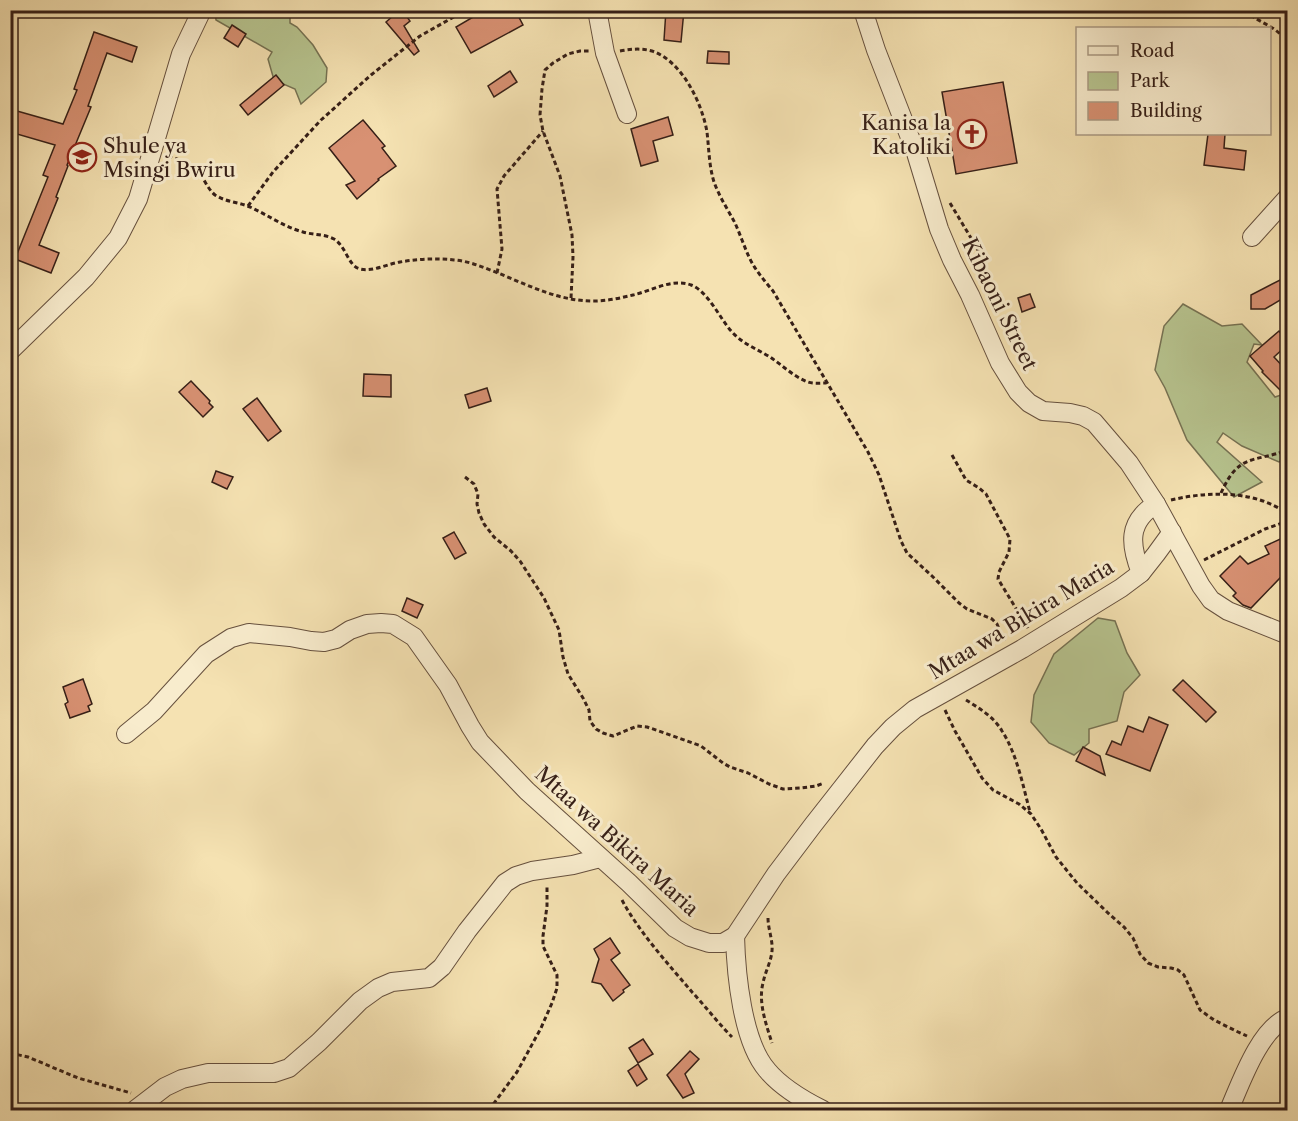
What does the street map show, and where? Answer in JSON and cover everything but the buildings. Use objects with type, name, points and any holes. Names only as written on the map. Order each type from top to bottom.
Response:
[{"type":"street","points":[[10,351],[86,277],[118,238],[138,199],[181,54],[202,10]]},
{"type":"street","points":[[597,10],[605,53],[627,114]]},
{"type":"street","name":"Kibaoni Street","points":[[863,10],[916,153],[939,229],[1000,363],[1018,392],[1043,411],[1070,413],[1094,422],[1129,463],[1156,504],[1211,600],[1228,612],[1287,635]]},
{"type":"street","points":[[1252,237],[1287,197]]},
{"type":"street","points":[[1141,573],[1132,546],[1134,535],[1141,517],[1156,504]]},
{"type":"street","name":"Mtaa wa Bikira Maria","points":[[126,734],[154,711],[206,654],[231,638],[249,633],[324,642],[368,624],[393,624],[414,636],[448,685],[480,742],[527,791],[675,927],[690,937],[709,943],[723,942],[735,936],[813,825],[893,727],[915,709],[1029,645],[1121,588],[1141,573],[1172,532]]},
{"type":"street","points":[[135,1110],[165,1087],[182,1079],[208,1073],[274,1073],[289,1068],[360,1001],[378,988],[392,982],[429,978],[442,967],[472,924],[505,883],[516,876],[532,871],[573,865],[600,858]]},
{"type":"street","points":[[735,936],[736,966],[748,1028],[766,1055],[768,1071],[783,1085],[823,1110]]},
{"type":"street","points":[[1229,1110],[1261,1041],[1282,1020],[1287,1018]]},
{"type":"path","points":[[248,206],[273,172],[321,120],[371,75],[420,36],[466,10]]},
{"type":"path","points":[[1245,10],[1253,18],[1274,27],[1287,44]]},
{"type":"path","points":[[571,298],[573,257],[570,224],[560,176],[543,131],[540,115],[545,70],[568,54],[580,51],[605,53],[634,49],[652,52],[667,59],[680,71],[692,90],[704,122],[714,180],[748,256],[757,273],[773,291],[872,460],[907,553],[959,603],[992,619],[997,624],[1003,638],[1029,645]]},
{"type":"path","points":[[497,273],[502,249],[497,189],[504,176],[543,131]]},
{"type":"path","points":[[152,152],[194,167],[214,194],[226,200],[248,206],[303,233],[330,237],[339,242],[353,266],[358,268],[373,269],[400,261],[440,259],[471,262],[540,291],[592,301],[634,295],[669,285],[682,283],[691,285],[706,296],[722,320],[743,342],[800,378],[814,384],[826,383]]},
{"type":"path","points":[[949,201],[983,264],[978,285],[970,295]]},
{"type":"path","points":[[1221,493],[1232,471],[1245,462],[1287,450]]},
{"type":"path","points":[[952,455],[966,480],[986,494],[1010,539],[1009,552],[998,579],[1029,645]]},
{"type":"path","points":[[465,477],[474,484],[478,494],[479,513],[484,524],[494,537],[511,550],[520,561],[544,598],[559,630],[568,674],[583,698],[589,710],[590,721],[596,729],[613,736],[637,726],[659,730],[701,747],[730,767],[748,772],[783,789],[809,787],[826,782]]},
{"type":"path","points":[[1156,504],[1204,494],[1221,493],[1260,499],[1287,514]]},
{"type":"path","points":[[1191,567],[1265,529],[1287,521]]},
{"type":"path","points":[[944,692],[990,716],[1002,730],[1021,778],[1031,814],[1056,857],[1084,890],[1124,927],[1148,963],[1178,970],[1184,975],[1200,1010],[1214,1020],[1261,1041]]},
{"type":"path","points":[[944,692],[955,731],[982,778],[993,790],[1031,814]]},
{"type":"path","points":[[489,1110],[517,1072],[541,1028],[557,988],[557,975],[543,946],[547,906],[546,870]]},
{"type":"path","points":[[620,897],[649,940],[720,1025],[736,1041],[766,1055],[761,993],[772,952],[767,921],[769,885]]},
{"type":"path","points":[[10,1053],[78,1078],[150,1099]]},
{"type":"green space","points":[[215,11],[284,11],[290,18],[290,23],[297,27],[313,45],[327,68],[326,82],[301,104],[295,89],[274,80],[268,59],[272,52],[216,20]]},
{"type":"green space","points":[[1183,304],[1222,326],[1242,324],[1262,345],[1254,344],[1247,362],[1275,397],[1287,393],[1287,458],[1279,462],[1242,446],[1223,433],[1217,442],[1262,482],[1234,497],[1187,440],[1155,370],[1164,326]]},
{"type":"green space","points":[[1098,618],[1115,621],[1127,653],[1140,675],[1124,692],[1117,721],[1089,729],[1089,743],[1074,755],[1049,743],[1031,722],[1034,695],[1054,654]]},
{"type":"place","name":"Kanisa la Katoliki","points":[[972,134]]},
{"type":"place","name":"Shule ya Msingi Bwiru","points":[[82,157]]}]
